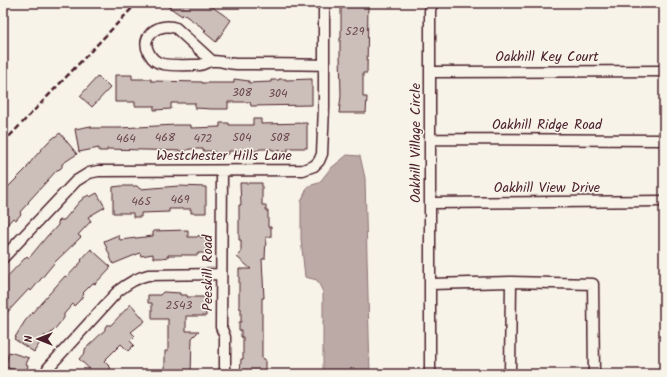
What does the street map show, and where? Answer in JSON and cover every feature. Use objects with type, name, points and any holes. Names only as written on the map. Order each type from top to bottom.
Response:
[{"type":"street","name":"Westchester Hills Lane","points":[[3,258],[70,186],[90,173],[98,171],[302,170],[309,169],[314,166],[319,161],[322,154],[324,3]]},
{"type":"street","name":"Oakhill Village Circle","points":[[430,374],[430,11],[431,6],[434,3]]},
{"type":"street","points":[[212,61],[176,28],[162,26],[157,28],[148,37],[148,52],[156,61],[168,65],[201,65],[212,61],[232,64],[324,65]]},
{"type":"street","name":"Oakhill Key Court","points":[[430,72],[664,71]]},
{"type":"street","name":"Oakhill Ridge Road","points":[[430,139],[664,140]]},
{"type":"street","name":"Peeskill Road","points":[[222,171],[221,328],[225,337],[225,374]]},
{"type":"street","name":"Oakhill View Drive","points":[[430,203],[664,201]]},
{"type":"street","points":[[48,374],[48,368],[128,282],[148,275],[221,274]]},
{"type":"street","points":[[510,374],[511,282]]},
{"type":"street","points":[[430,284],[511,282],[592,284],[594,374]]},
{"type":"shaded area","points":[[347,155],[360,156],[365,178],[370,374],[323,374],[323,292],[317,280],[305,277],[301,239],[301,202],[308,186],[319,183],[330,169]]},
{"type":"building","points":[[163,3],[214,3],[211,6],[231,20],[216,42],[204,32],[206,30],[183,14],[182,16]]},
{"type":"building","points":[[341,3],[368,3],[367,73],[363,73],[363,97],[367,97],[366,113],[339,113],[341,96]]},
{"type":"building","points":[[115,75],[132,75],[132,79],[151,79],[151,81],[202,83],[234,83],[234,79],[249,81],[249,83],[271,82],[271,80],[279,79],[312,79],[312,105],[251,106],[250,102],[228,102],[228,109],[212,109],[195,108],[195,103],[171,103],[171,109],[154,110],[154,106],[135,106],[135,102],[115,102]]},
{"type":"building","points":[[98,76],[110,88],[92,107],[80,96]]},
{"type":"building","points":[[253,119],[261,119],[261,124],[307,123],[307,148],[288,148],[288,151],[272,149],[260,149],[257,151],[239,150],[229,151],[229,154],[214,154],[214,151],[203,151],[203,149],[190,149],[184,151],[107,149],[107,151],[99,151],[99,148],[79,152],[75,129],[91,126],[91,128],[176,125],[191,125],[191,128],[220,127],[220,123],[229,123],[229,125],[253,125]]},
{"type":"building","points":[[60,133],[77,154],[62,164],[62,167],[57,170],[28,202],[16,220],[13,218],[3,229],[3,192],[28,167],[48,142]]},
{"type":"building","points":[[240,183],[262,183],[262,205],[266,205],[266,211],[268,211],[268,227],[271,227],[271,237],[266,237],[265,259],[262,259],[264,298],[262,298],[262,359],[265,359],[265,374],[240,374],[241,359],[243,359],[243,337],[241,337],[241,330],[239,330],[239,322],[241,322],[241,308],[239,308],[239,269],[251,269],[237,257],[241,253],[241,240],[239,240],[239,205],[241,205]]},
{"type":"building","points":[[137,186],[140,189],[179,186],[206,187],[206,213],[191,213],[191,209],[169,209],[169,212],[141,213],[141,217],[133,217],[133,213],[113,213],[113,187]]},
{"type":"building","points":[[97,193],[105,207],[88,217],[91,221],[78,235],[81,237],[55,262],[31,291],[29,289],[3,317],[3,281],[27,256],[29,258],[58,225],[58,222],[60,220],[64,220],[83,198],[89,195],[90,197]]},
{"type":"building","points":[[188,230],[188,237],[197,237],[199,235],[200,237],[206,237],[206,253],[198,253],[198,255],[168,255],[168,257],[153,258],[153,254],[141,256],[140,253],[113,264],[104,241],[118,235],[120,240],[153,236],[153,231]]},
{"type":"building","points":[[91,249],[111,267],[95,284],[93,283],[83,293],[84,294],[80,300],[74,306],[73,304],[64,314],[64,318],[53,331],[47,337],[45,335],[34,352],[14,339],[25,321],[65,276],[67,277],[82,261],[81,260]]},
{"type":"building","points":[[163,292],[180,293],[180,295],[187,295],[187,297],[206,297],[206,316],[186,316],[186,331],[199,331],[192,338],[191,374],[165,374],[165,351],[168,351],[168,319],[152,319],[152,303],[148,303],[148,295],[160,295]]},
{"type":"building","points":[[131,304],[145,321],[131,332],[135,336],[130,341],[134,345],[128,351],[121,344],[104,361],[111,368],[105,374],[95,374],[79,359],[85,352],[85,349],[105,330],[105,327],[107,325],[111,325]]},
{"type":"building","points":[[9,352],[29,358],[26,364],[28,365],[26,373],[5,367]]},
{"type":"railway","points":[[3,143],[137,3]]}]
